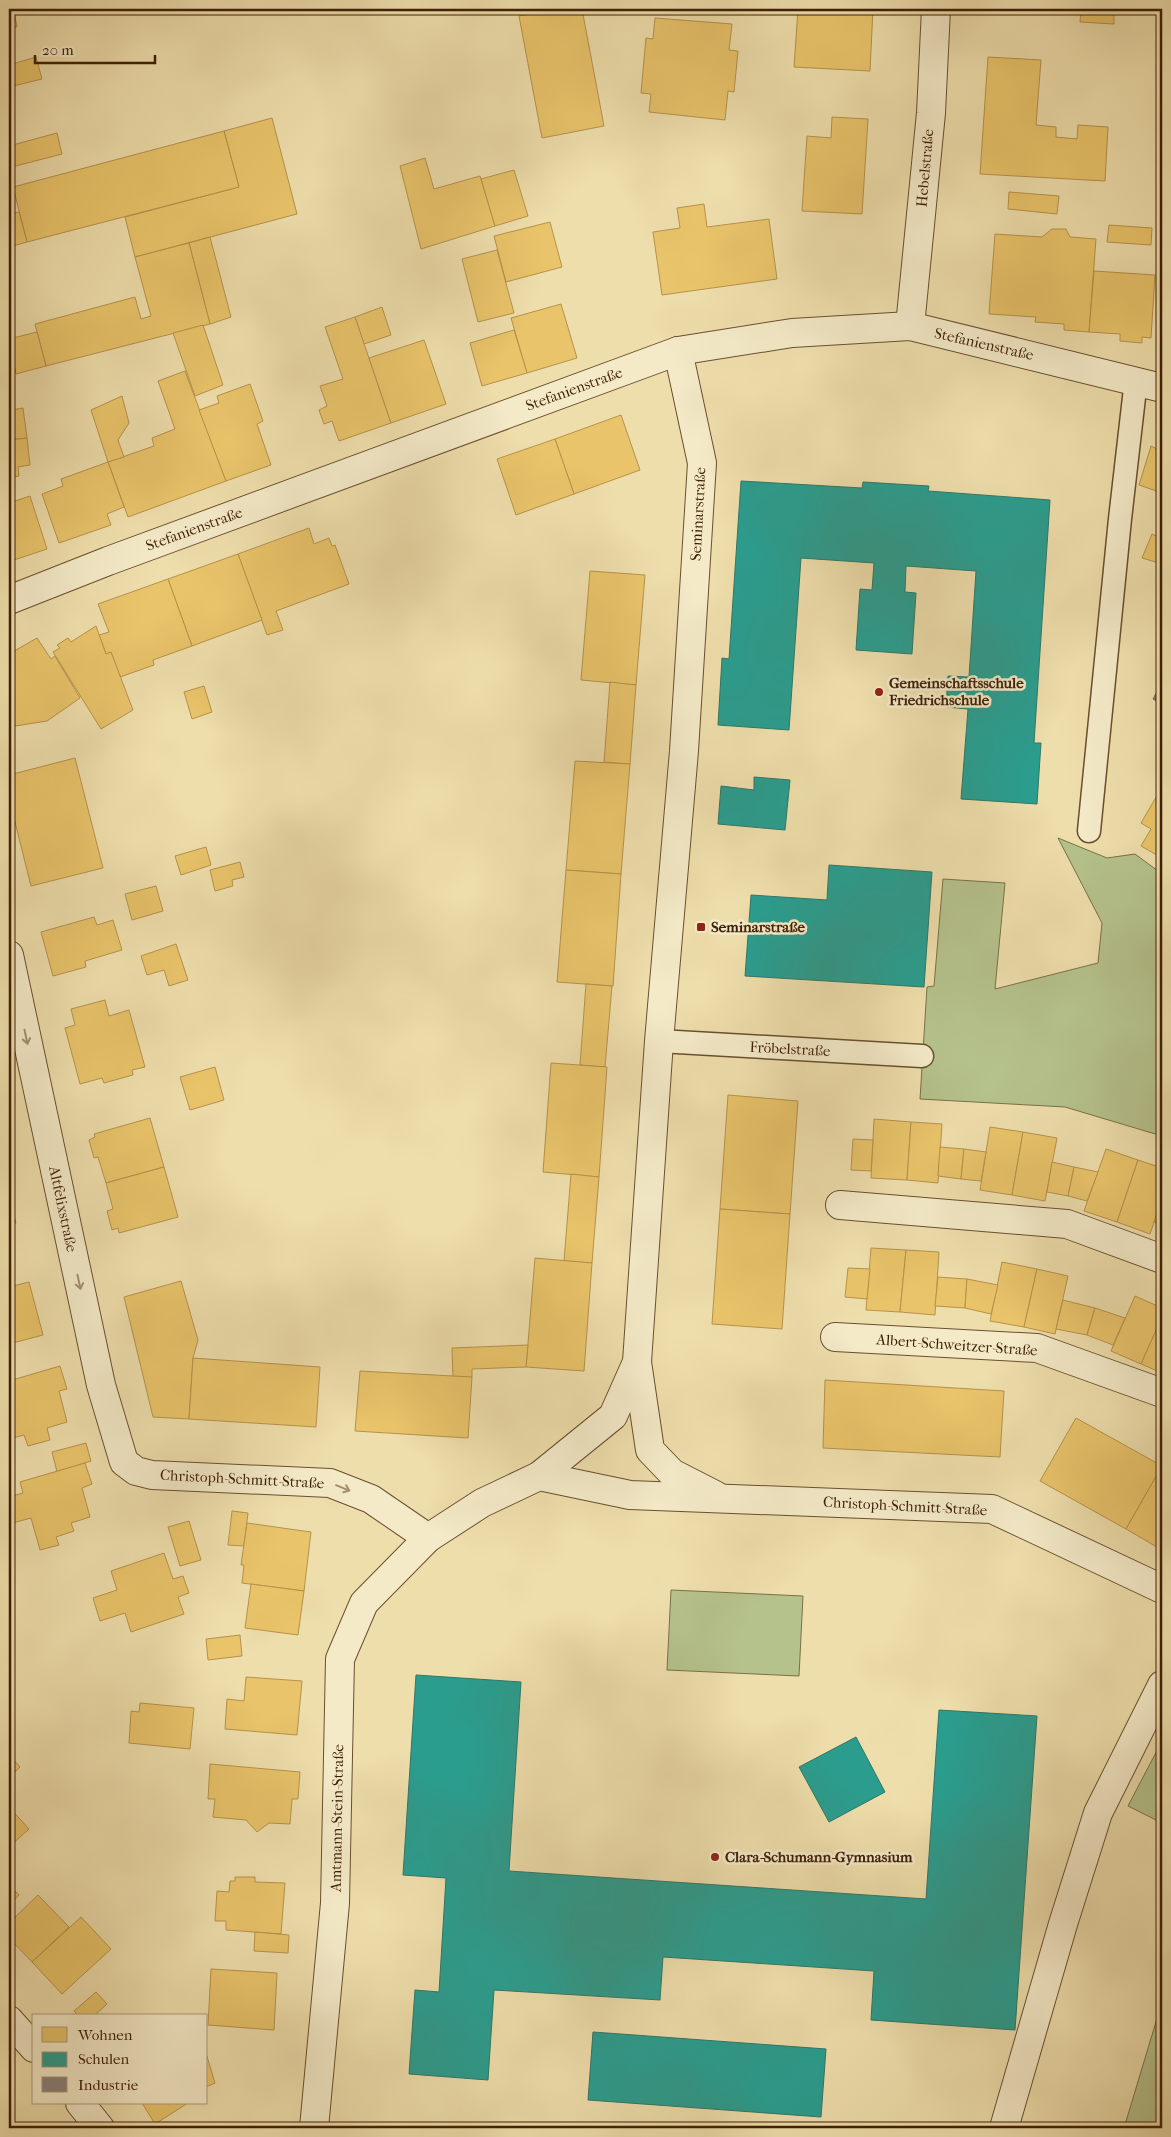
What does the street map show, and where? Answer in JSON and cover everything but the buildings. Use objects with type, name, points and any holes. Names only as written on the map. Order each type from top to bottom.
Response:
[{"type":"street","name":"Hebelstraße","points":[[910,326],[931,113],[936,9]]},
{"type":"street","name":"Stefanienstraße","points":[[9,600],[108,561],[678,351],[792,333],[910,326],[1136,380],[1162,388]]},
{"type":"street","name":"Seminarstraße","points":[[539,1476],[612,1416],[637,1362],[659,1041],[684,751],[702,463],[678,351]]},
{"type":"street","name":"Altfelixstraße","points":[[9,955],[100,1385],[124,1462]]},
{"type":"street","points":[[840,1205],[1067,1224],[1162,1260]]},
{"type":"street","name":"Albert-Schweitzer-Straße","points":[[835,1337],[1037,1348],[1162,1393]]},
{"type":"street","name":"Christoph-Schmitt-Straße","points":[[637,1362],[650,1450],[672,1473],[720,1498]]},
{"type":"street","name":"Christoph-Schmitt-Straße","points":[[124,1462],[136,1472],[152,1476],[330,1483],[370,1499],[428,1538]]},
{"type":"street","name":"Christoph-Schmitt-Straße","points":[[539,1476],[630,1495],[992,1509],[1162,1589]]},
{"type":"street","points":[[428,1538],[482,1503],[539,1476]]},
{"type":"street","name":"Amtmann-Stein-Straße","points":[[314,2128],[335,1903],[340,1659],[364,1603],[428,1538]]},
{"type":"street","points":[[1004,2128],[1063,1924],[1098,1812],[1162,1685]]},
{"type":"street","points":[[9,2020],[32,2046]]},
{"type":"street","points":[[81,2104],[100,2128]]},
{"type":"lane","points":[[1089,831],[1136,380]]},
{"type":"lane","name":"Fröbelstraße","points":[[659,1041],[922,1056]]},
{"type":"green space","points":[[1058,838],[1107,858],[1135,854],[1162,874],[1162,1136],[1065,1107],[920,1099],[927,987],[934,986],[943,879],[1005,883],[995,989],[1098,963],[1102,923]]},
{"type":"green space","points":[[671,1590],[803,1596],[799,1676],[667,1670]]},
{"type":"green space","points":[[1162,1741],[1162,1823],[1128,1806]]},
{"type":"green space","points":[[1162,2002],[1162,2128],[1124,2128]]},
{"type":"place","name":"Gemeinschaftsschule Friedrichschule","points":[[879,692]]},
{"type":"place","name":"Seminarstraße","points":[[701,927]]},
{"type":"place","name":"Clara-Schumann-Gymnasium","points":[[715,1857]]}]
